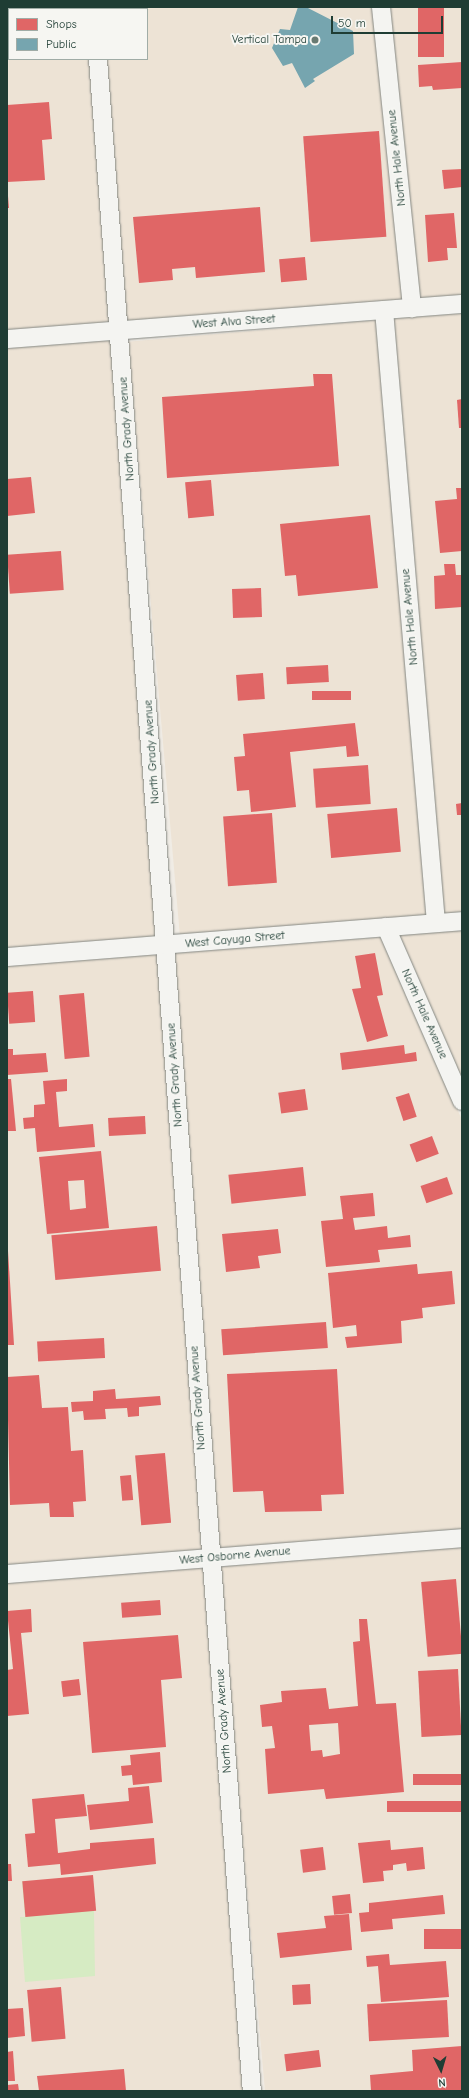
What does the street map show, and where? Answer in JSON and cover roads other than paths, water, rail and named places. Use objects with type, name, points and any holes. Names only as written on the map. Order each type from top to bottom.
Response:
[{"type":"street","name":"North Hale Avenue","points":[[381,7],[412,308]]},
{"type":"street","name":"North Grady Avenue","points":[[98,60],[166,945],[210,1558],[252,2091]]},
{"type":"street","name":"West Alva Street","points":[[7,339],[462,304]]},
{"type":"street","name":"North Hale Avenue","points":[[384,310],[436,923]]},
{"type":"street","name":"West Cayuga Street","points":[[7,957],[462,921]]},
{"type":"street","name":"North Hale Avenue","points":[[386,927],[462,1101]]},
{"type":"street","name":"West Osborne Avenue","points":[[7,1574],[462,1538]]},
{"type":"place","name":"Vertical Tampa","points":[[315,40]]}]
